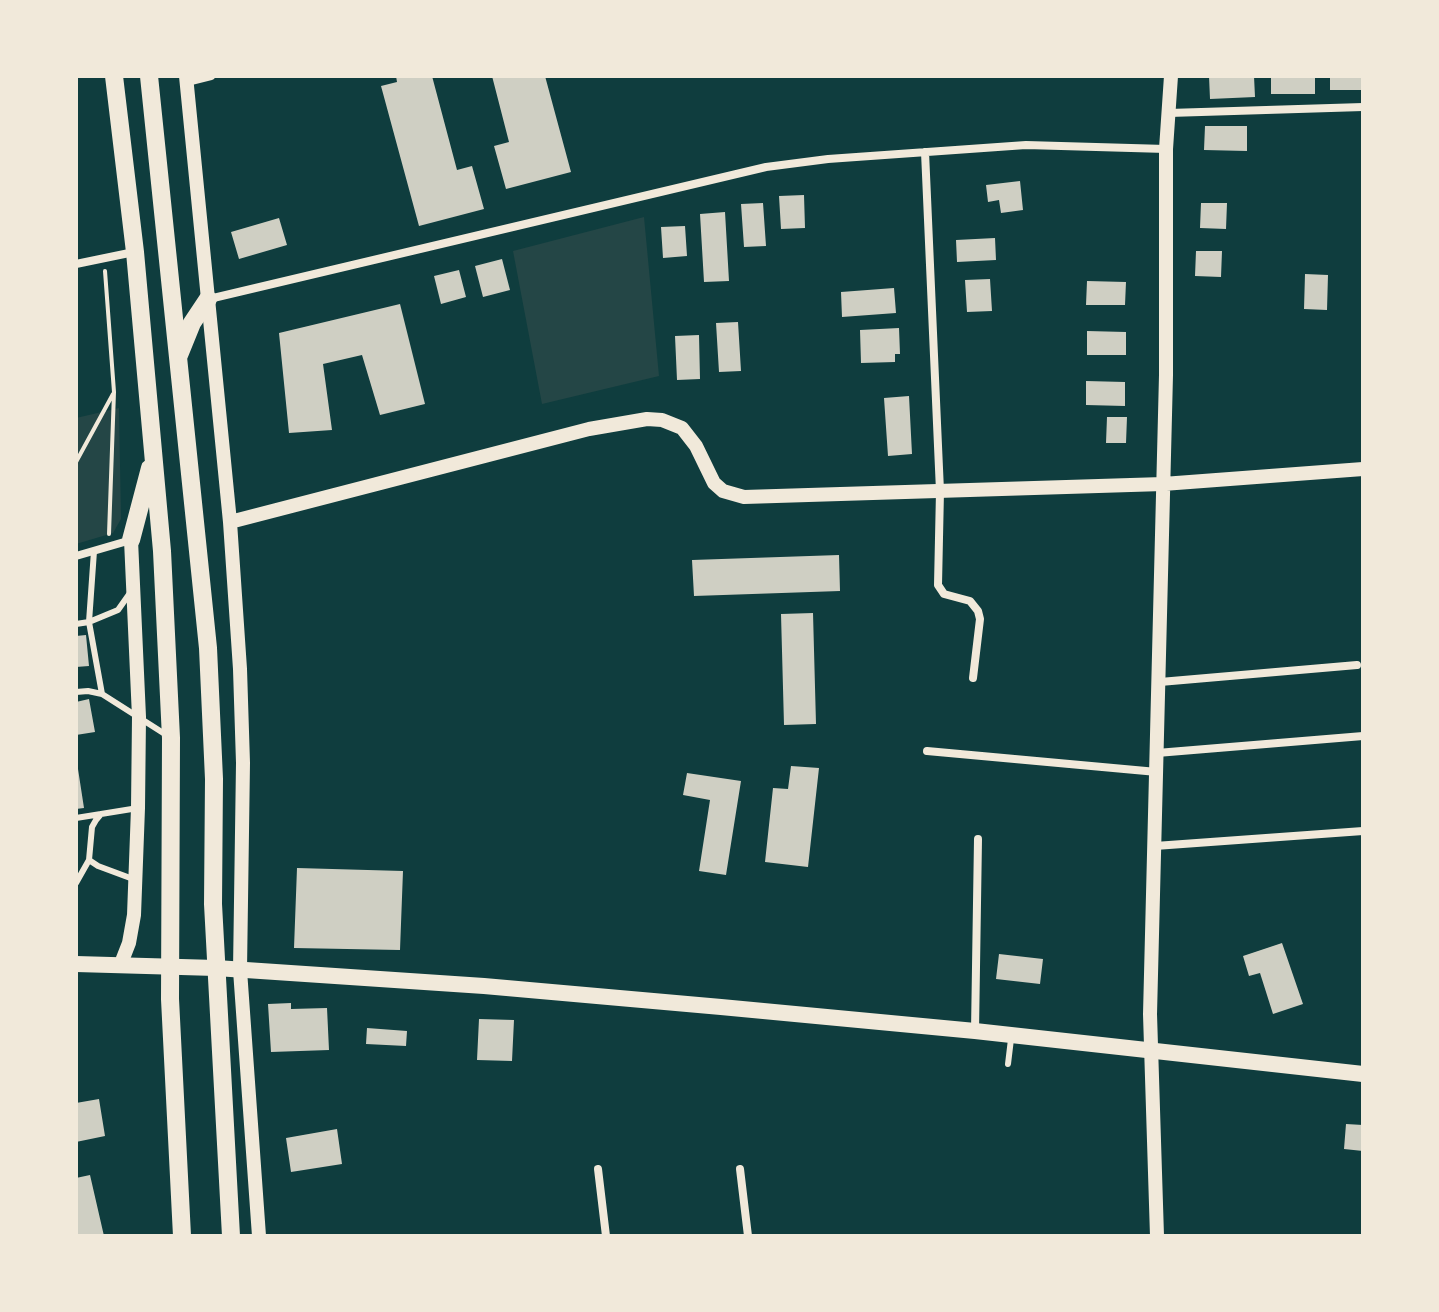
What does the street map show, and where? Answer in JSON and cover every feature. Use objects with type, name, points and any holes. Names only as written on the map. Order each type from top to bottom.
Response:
[{"type":"main road","points":[[114,76],[135,252],[162,551],[171,738],[169,967],[182,1236]]},
{"type":"main road","points":[[149,76],[208,648],[214,779],[213,904],[231,1236]]},
{"type":"main road","points":[[178,357],[192,323],[208,299]]},
{"type":"main road","points":[[131,540],[154,453]]},
{"type":"main road","points":[[76,964],[216,968],[516,989],[975,1031],[1363,1074]]},
{"type":"street","points":[[211,76],[186,79],[230,522],[242,734],[240,970],[259,1236]]},
{"type":"street","points":[[1157,1236],[1150,1050],[1160,682],[1166,149],[1171,76]]},
{"type":"street","points":[[1169,113],[1363,107]]},
{"type":"street","points":[[208,299],[743,171],[797,162],[1062,144],[1166,149]]},
{"type":"street","points":[[925,152],[940,491],[938,585],[944,594],[970,601],[978,611],[980,619],[973,678]]},
{"type":"street","points":[[76,264],[135,252]]},
{"type":"street","points":[[230,522],[589,429],[647,419],[662,420],[682,428],[696,446],[714,483],[733,495],[768,497],[1163,484],[1363,469]]},
{"type":"street","points":[[76,556],[131,540],[139,717],[138,808],[132,929],[120,966]]},
{"type":"street","points":[[1160,682],[1357,665]]},
{"type":"street","points":[[1157,753],[1363,736]]},
{"type":"street","points":[[927,751],[1157,772]]},
{"type":"street","points":[[1155,846],[1363,831]]},
{"type":"street","points":[[975,1031],[978,839]]},
{"type":"street","points":[[598,1169],[606,1236]]},
{"type":"street","points":[[740,1169],[748,1236]]},
{"type":"lane","points":[[94,551],[89,622],[102,694]]},
{"type":"lane","points":[[76,624],[118,610],[133,590]]},
{"type":"lane","points":[[76,692],[102,694],[171,738]]},
{"type":"lane","points":[[76,818],[138,808]]},
{"type":"lane","points":[[76,883],[89,860],[92,827],[101,814]]},
{"type":"lane","points":[[89,860],[136,880]]},
{"type":"lane","points":[[1008,1064],[1012,1035]]},
{"type":"path","points":[[104,258],[114,392],[108,548]]},
{"type":"path","points":[[76,462],[114,392]]},
{"type":"shaded area","points":[[644,217],[659,376],[542,404],[513,251]]},
{"type":"shaded area","points":[[119,408],[121,519],[113,533],[76,544],[76,418]]},
{"type":"building","points":[[396,76],[432,76],[457,170],[472,166],[484,209],[419,226],[381,86],[397,82]]},
{"type":"building","points":[[492,76],[545,76],[571,172],[506,189],[494,146],[509,142]]},
{"type":"building","points":[[1209,76],[1254,76],[1255,97],[1210,99]]},
{"type":"building","points":[[1271,76],[1315,76],[1315,94],[1271,94]]},
{"type":"building","points":[[1330,76],[1363,76],[1363,90],[1330,90]]},
{"type":"building","points":[[1205,126],[1247,126],[1247,151],[1204,150]]},
{"type":"building","points":[[1020,181],[1023,210],[1001,213],[999,200],[988,202],[986,185]]},
{"type":"building","points":[[804,195],[805,228],[781,229],[779,196]]},
{"type":"building","points":[[763,203],[766,246],[744,247],[741,204]]},
{"type":"building","points":[[1201,203],[1227,203],[1226,229],[1200,228]]},
{"type":"building","points":[[725,212],[729,281],[704,282],[700,214]]},
{"type":"building","points":[[279,218],[287,245],[239,259],[231,232]]},
{"type":"building","points":[[685,226],[687,256],[663,258],[661,227]]},
{"type":"building","points":[[995,238],[996,260],[957,262],[956,240]]},
{"type":"building","points":[[1196,251],[1222,251],[1221,277],[1195,276]]},
{"type":"building","points":[[502,259],[510,290],[483,297],[475,266]]},
{"type":"building","points":[[459,270],[466,297],[441,304],[434,276]]},
{"type":"building","points":[[1305,274],[1328,275],[1327,310],[1304,309]]},
{"type":"building","points":[[990,279],[992,311],[967,312],[965,280]]},
{"type":"building","points":[[1087,281],[1126,282],[1125,305],[1086,305]]},
{"type":"building","points":[[894,288],[896,313],[842,317],[841,292]]},
{"type":"building","points":[[400,304],[425,404],[380,415],[362,355],[323,364],[332,430],[289,433],[279,333]]},
{"type":"building","points":[[738,322],[741,371],[719,372],[716,323]]},
{"type":"building","points":[[899,328],[900,354],[895,354],[895,362],[861,363],[860,330]]},
{"type":"building","points":[[1087,331],[1126,332],[1126,355],[1087,355]]},
{"type":"building","points":[[699,335],[700,379],[677,380],[675,336]]},
{"type":"building","points":[[1086,381],[1125,382],[1125,406],[1086,405]]},
{"type":"building","points":[[909,396],[912,454],[888,456],[884,398]]},
{"type":"building","points":[[1107,417],[1127,417],[1126,443],[1106,443]]},
{"type":"building","points":[[839,555],[840,591],[694,596],[692,560]]},
{"type":"building","points":[[813,613],[816,724],[784,725],[781,614]]},
{"type":"building","points":[[86,635],[89,666],[76,667],[76,636]]},
{"type":"building","points":[[89,699],[95,732],[76,735],[76,702]]},
{"type":"building","points":[[791,766],[819,768],[808,867],[765,862],[773,788],[788,789]]},
{"type":"building","points":[[76,770],[84,808],[76,809]]},
{"type":"building","points":[[687,773],[741,781],[726,875],[699,871],[710,800],[683,795]]},
{"type":"building","points":[[297,868],[403,871],[400,950],[294,948]]},
{"type":"building","points":[[1282,943],[1303,1004],[1273,1014],[1260,973],[1249,976],[1243,956]]},
{"type":"building","points":[[999,954],[1043,959],[1040,984],[996,979]]},
{"type":"building","points":[[291,1003],[291,1009],[327,1008],[329,1050],[271,1052],[268,1004]]},
{"type":"building","points":[[479,1019],[514,1020],[512,1061],[477,1060]]},
{"type":"building","points":[[367,1028],[407,1031],[406,1046],[366,1044]]},
{"type":"building","points":[[99,1099],[105,1136],[76,1142],[76,1103]]},
{"type":"building","points":[[1346,1124],[1363,1125],[1363,1151],[1344,1149]]},
{"type":"building","points":[[337,1129],[342,1164],[291,1172],[286,1138]]},
{"type":"building","points":[[90,1175],[104,1236],[76,1236],[76,1178]]}]
